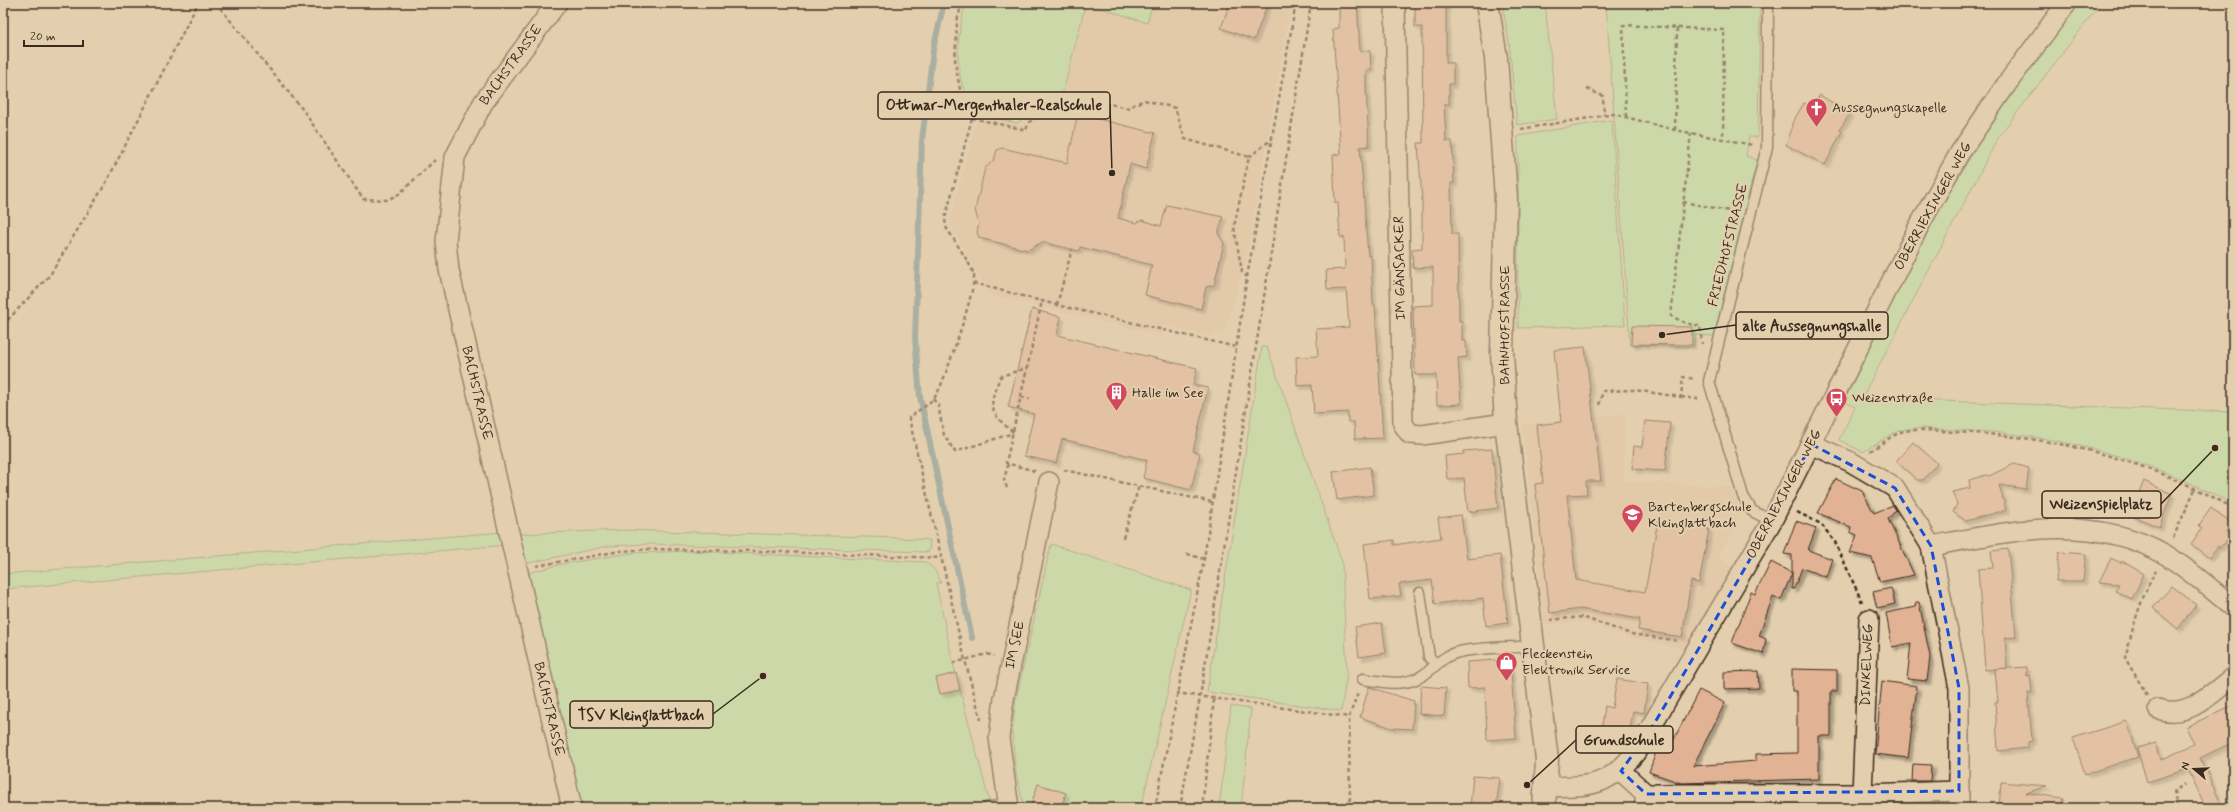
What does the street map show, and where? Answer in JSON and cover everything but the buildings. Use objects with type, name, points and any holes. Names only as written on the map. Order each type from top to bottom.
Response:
[{"type":"main road","name":"BAHNHOFSTRASSE","points":[[1487,3],[1496,58],[1506,198],[1502,352],[1506,423],[1547,760],[1544,808]]},
{"type":"street","name":"BACHSTRASSE","points":[[557,3],[483,103],[455,157],[446,242],[449,270],[572,808]]},
{"type":"street","name":"IM GÄNSACKER","points":[[1395,3],[1403,424],[1410,434],[1422,435],[1506,423]]},
{"type":"street","name":"OBERRIEXINGER WEG","points":[[1546,787],[1597,784],[1621,770],[1651,728],[1776,513],[1918,226],[1959,154],[2006,85],[2067,3]]},
{"type":"street","points":[[1621,770],[1645,801],[1862,794],[1959,799],[1959,688],[1931,546],[1895,488],[1851,462],[1811,444]]},
{"type":"street","name":"IM SEE","points":[[1009,806],[999,738],[1004,699],[1050,478]]},
{"type":"street","points":[[1931,546],[1990,535],[2061,527],[2102,531],[2135,540],[2166,555],[2188,570],[2233,607]]},
{"type":"street","name":"DINKELWEG","points":[[1862,794],[1869,619]]},
{"type":"street","points":[[2158,709],[2169,713],[2192,708],[2233,677]]},
{"type":"lane","name":"FRIEDHOFSTRASSE","points":[[1709,381],[1767,147],[1768,3]]},
{"type":"lane","points":[[1709,381],[1743,496],[1752,511],[1776,513]]},
{"type":"lane","points":[[1420,593],[1429,657],[1436,664]]},
{"type":"lane","points":[[1363,679],[1395,684],[1405,683],[1422,676],[1436,664],[1459,652],[1533,646]]},
{"type":"lane","points":[[986,808],[1009,806]]},
{"type":"path","points":[[3,325],[50,275],[107,181],[198,3]]},
{"type":"path","points":[[216,3],[303,110],[363,199],[387,200],[398,194],[438,158],[455,157]]},
{"type":"path","points":[[962,3],[957,21],[955,63],[960,89],[972,118],[945,219],[946,227],[974,274],[973,283],[954,348],[938,392],[928,405],[909,418],[965,660],[987,737],[999,738]]},
{"type":"path","points":[[1155,808],[1176,693],[1204,560],[1247,277],[1296,3]]},
{"type":"path","points":[[1180,808],[1200,697],[1311,3]]},
{"type":"path","points":[[1626,117],[1623,26],[1724,30],[1724,139]]},
{"type":"path","points":[[1675,130],[1677,28]]},
{"type":"path","points":[[1586,89],[1603,96],[1604,115]]},
{"type":"path","points":[[972,118],[1026,130],[1029,122],[1077,96],[1127,108],[1144,100],[1175,108],[1185,139],[1249,157]]},
{"type":"path","points":[[1517,130],[1614,114],[1675,130],[1767,147]]},
{"type":"path","points":[[1691,133],[1671,316],[1685,323],[1700,326],[1701,336]]},
{"type":"path","points":[[1247,277],[1242,272],[1234,227],[1249,157],[1272,139]]},
{"type":"path","points":[[1683,202],[1750,215]]},
{"type":"path","points":[[1057,305],[1072,249]]},
{"type":"path","points":[[973,283],[1042,302],[1236,347]]},
{"type":"path","points":[[1007,488],[1004,480],[1008,464],[1006,463],[1014,433],[1042,302]]},
{"type":"path","points":[[1014,433],[1000,422],[993,409],[991,398],[1001,376],[1028,368]]},
{"type":"path","points":[[1681,397],[1683,377],[1709,381]]},
{"type":"path","points":[[1599,405],[1603,391],[1634,390],[1692,398]]},
{"type":"path","points":[[1021,397],[1030,399]]},
{"type":"path","points":[[933,399],[938,405],[944,435],[956,452],[1014,433]]},
{"type":"path","points":[[1851,462],[1902,432],[1984,433],[2030,437],[2080,447],[2139,464],[2196,487],[2233,508]]},
{"type":"path","points":[[1008,464],[1050,478],[1057,476],[1058,469],[1212,502]]},
{"type":"path","points":[[1123,538],[1140,486]]},
{"type":"path","points":[[2158,709],[2148,698],[2126,658],[2134,623],[2148,585],[2166,555],[2196,487]]},
{"type":"path","name":"DINKELWEG","points":[[1776,513],[1822,524],[1835,542],[1869,619]]},
{"type":"path","points":[[518,569],[620,551],[651,549],[756,551],[942,558]]},
{"type":"path","points":[[1187,554],[1204,560]]},
{"type":"path","points":[[1547,620],[1582,617],[1631,634],[1689,642],[1698,648]]},
{"type":"path","points":[[953,663],[987,654],[1012,661]]},
{"type":"path","points":[[1350,808],[1350,717],[1360,690]]},
{"type":"path","points":[[1176,693],[1350,717]]},
{"type":"path","points":[[1202,808],[1214,699]]},
{"type":"path","points":[[2176,808],[2174,791],[2185,784]]},
{"type":"highlighted area","points":[[1811,444],[1895,488],[1931,546],[1959,688],[1959,791],[1646,794],[1621,771],[1651,729],[1699,648],[1772,521]]},
{"type":"shaded area","points":[[1086,3],[1146,23],[1154,3],[1291,3],[1247,259],[1225,330],[1211,337],[1164,326],[1162,336],[989,295],[949,222],[978,115],[1017,123],[1063,92]]},
{"type":"shaded area","name":"Bartenbergschule Kleinglattbach","points":[[1625,413],[1624,480],[1731,487],[1742,513],[1719,558],[1732,566],[1687,650],[1631,638],[1581,622],[1544,625],[1522,424]]},
{"type":"green space","points":[[966,3],[1086,3],[1063,92],[1017,123],[978,115],[964,90],[959,69],[959,35]]},
{"type":"green space","points":[[1086,3],[1153,3],[1147,23]]},
{"type":"green space","points":[[1502,3],[1545,3],[1557,119],[1517,125],[1509,42]]},
{"type":"green space","points":[[1606,3],[1760,3],[1758,137],[1749,137],[1746,156],[1757,160],[1714,336],[1695,335],[1694,347],[1630,345]]},
{"type":"green space","points":[[2079,3],[2101,3],[1999,136],[1862,398],[2233,412],[2233,504],[2167,473],[2134,461],[2100,451],[2029,436],[1993,432],[1915,428],[1893,433],[1863,452],[1839,440],[1855,407],[1844,401],[1935,218],[1969,159],[1995,119]]},
{"type":"green space","points":[[1612,120],[1625,325],[1518,328],[1518,136]]},
{"type":"green space","points":[[1262,347],[1267,347],[1342,562],[1347,675],[1341,711],[1207,692]]},
{"type":"green space","points":[[624,530],[930,540],[929,552],[650,544],[608,546],[529,563],[524,561],[515,534]]},
{"type":"green space","points":[[503,532],[506,545],[3,589],[3,574]]},
{"type":"green space","points":[[1051,544],[1191,590],[1141,808],[1024,808],[1016,773],[1012,733],[1016,699]]},
{"type":"green space","points":[[693,551],[925,562],[930,566],[937,573],[940,579],[941,583],[936,583],[953,663],[991,808],[578,808],[525,580],[531,572],[562,564],[630,553]]},
{"type":"green space","points":[[1231,706],[1251,709],[1241,808],[1219,808]]},
{"type":"waterway","points":[[944,3],[933,50],[922,140],[915,338],[920,397],[972,638]]},
{"type":"place","name":"Aussegnungskapelle","points":[[1816,128]]},
{"type":"place","name":"Ottmar-Mergenthaler-Realschule","points":[[1112,173]]},
{"type":"place","name":"alte Aussegnungshalle","points":[[1662,335]]},
{"type":"place","name":"Halle im See","points":[[1117,412]]},
{"type":"place","name":"Weizenstraße","points":[[1837,418]]},
{"type":"place","name":"Weizenspielplatz","points":[[2215,448]]},
{"type":"place","name":"Bartenbergschule Kleinglattbach","points":[[1632,534]]},
{"type":"place","name":"TSV Kleinglattbach","points":[[763,676]]},
{"type":"place","name":"Fleckenstein Elektronik Service","points":[[1506,682]]},
{"type":"place","name":"Grundschule","points":[[1527,785]]}]
